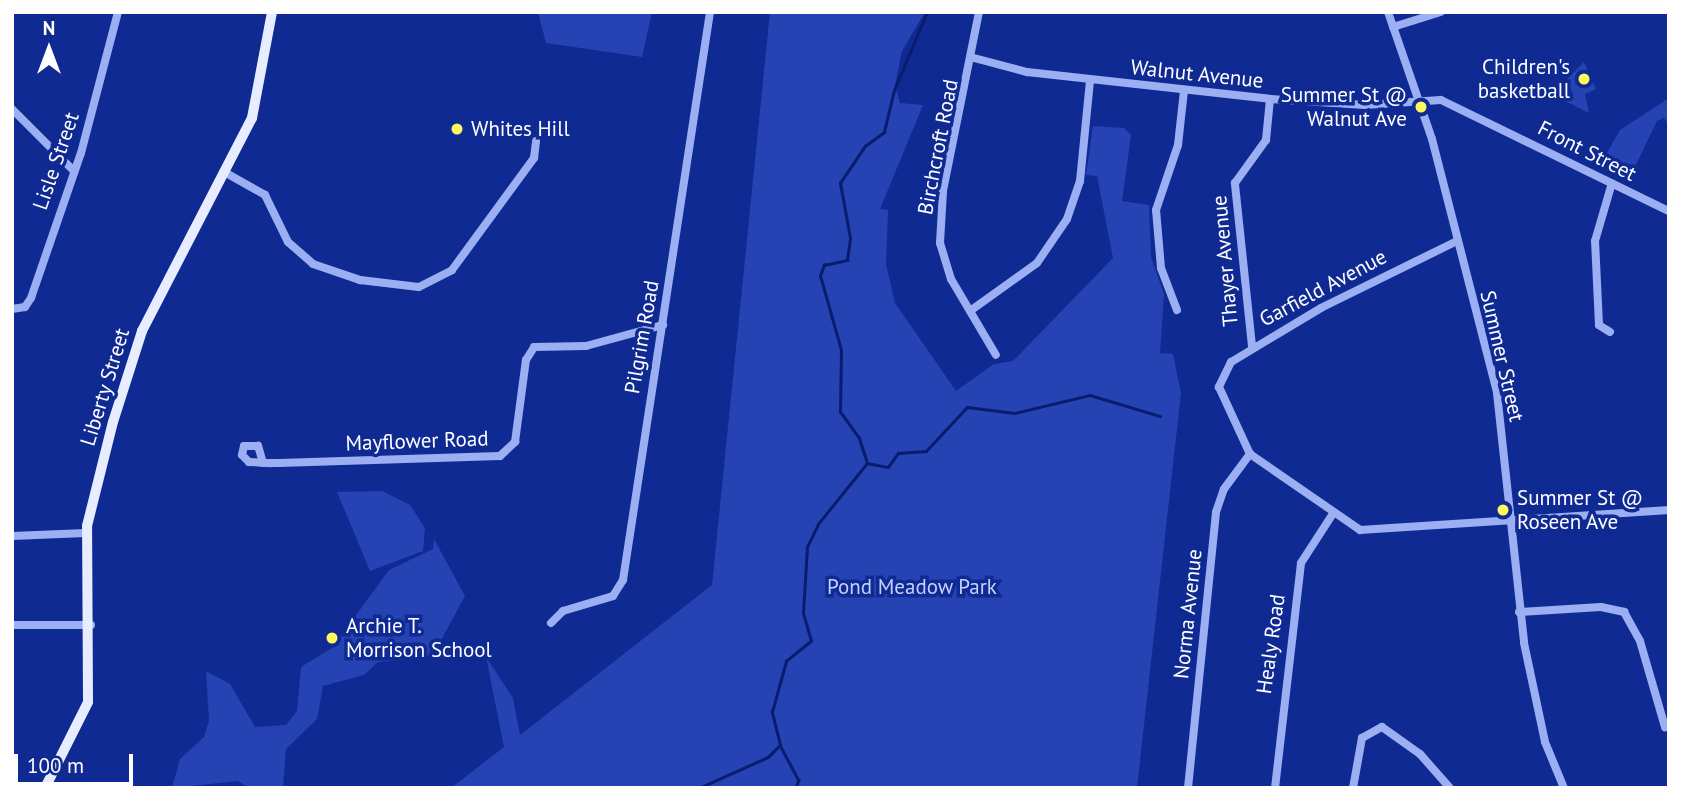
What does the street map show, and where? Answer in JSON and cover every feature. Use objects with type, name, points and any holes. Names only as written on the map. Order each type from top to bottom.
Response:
[{"type":"main road","name":"Liberty Street","points":[[45,788],[85,716],[91,625],[86,533],[138,339],[226,173],[257,104],[272,12]]},
{"type":"street","name":"Lisle Street","points":[[12,309],[29,301],[74,171],[118,12]]},
{"type":"street","name":"Pilgrim Road","points":[[551,624],[563,611],[613,596],[622,584],[710,12]]},
{"type":"street","name":"Birchcroft Road","points":[[979,12],[974,58],[939,219],[944,262],[996,355]]},
{"type":"street","points":[[1388,12],[1419,99]]},
{"type":"street","points":[[1393,27],[1441,12]]},
{"type":"street","name":"Walnut Avenue","points":[[974,58],[1000,68],[1270,99],[1365,106],[1419,99]]},
{"type":"street","points":[[970,311],[1037,263],[1068,219],[1080,181],[1090,80]]},
{"type":"street","points":[[1177,310],[1161,268],[1156,209],[1178,145],[1184,91]]},
{"type":"street","name":"Thayer Avenue","points":[[1252,346],[1235,183],[1266,140],[1270,99]]},
{"type":"street","name":"Front Street","points":[[1419,99],[1459,106],[1669,211]]},
{"type":"street","name":"Summer Street","points":[[1419,99],[1497,393],[1519,612],[1545,742],[1564,788]]},
{"type":"street","points":[[12,109],[74,171]]},
{"type":"street","points":[[226,173],[265,195],[289,242],[313,264],[360,280],[419,287],[452,270],[534,158],[536,141]]},
{"type":"street","points":[[1610,331],[1599,325],[1595,241],[1612,183]]},
{"type":"street","name":"Garfield Avenue","points":[[1250,454],[1219,380],[1252,346],[1455,242]]},
{"type":"street","name":"Mayflower Road","points":[[263,463],[251,443],[241,452],[250,462],[263,463],[504,454],[514,442],[531,349],[586,346],[663,325]]},
{"type":"street","points":[[1250,454],[1332,515],[1376,531],[1510,519],[1669,510]]},
{"type":"street","name":"Norma Avenue","points":[[1188,788],[1216,512],[1224,489],[1250,454]]},
{"type":"street","name":"Healy Road","points":[[1275,788],[1301,563],[1332,515]]},
{"type":"street","points":[[12,536],[86,533]]},
{"type":"street","points":[[1519,612],[1601,607],[1624,612],[1640,641],[1665,727]]},
{"type":"street","points":[[12,625],[91,625]]},
{"type":"street","points":[[1353,788],[1362,738],[1382,727],[1411,746],[1450,788]]},
{"type":"green space","points":[[538,12],[652,12],[642,57],[546,43]]},
{"type":"green space","name":"Pond Meadow Park","points":[[770,12],[925,12],[902,51],[895,85],[900,103],[923,105],[880,209],[888,210],[886,264],[895,303],[956,391],[994,364],[1013,361],[1113,258],[1097,176],[1086,175],[1093,126],[1124,128],[1131,135],[1122,201],[1149,205],[1151,257],[1164,294],[1160,353],[1173,354],[1181,393],[1137,788],[451,788],[504,747],[486,657],[513,698],[520,735],[712,585]]},
{"type":"green space","points":[[1584,62],[1596,89],[1585,94],[1589,113],[1561,99],[1560,86]]},
{"type":"green space","points":[[1669,98],[1669,125],[1664,118],[1657,121],[1630,177],[1600,165],[1620,130]]},
{"type":"green space","points":[[382,491],[410,505],[425,528],[423,551],[370,571],[337,492]]},
{"type":"green space","points":[[434,539],[465,596],[432,657],[378,662],[364,675],[323,686],[317,719],[286,749],[283,788],[249,788],[238,781],[172,788],[180,759],[204,737],[209,721],[206,671],[230,684],[255,727],[286,725],[297,711],[301,667],[332,648],[389,570],[433,549]]},
{"type":"waterway","points":[[699,788],[768,757],[780,745],[772,712],[786,661],[811,641],[803,613],[807,547],[818,524],[867,463],[859,438],[840,412],[841,350],[820,276],[824,265],[847,260],[850,238],[840,183],[865,146],[884,132],[894,90],[927,12]]},
{"type":"waterway","points":[[867,463],[888,467],[898,453],[926,451],[967,407],[1015,413],[1090,395],[1160,416]]},
{"type":"waterway","points":[[780,745],[799,780],[796,788]]},
{"type":"place","name":"Children's basketball","points":[[1584,79]]},
{"type":"place","name":"Summer St @ Walnut Ave","points":[[1421,107]]},
{"type":"place","name":"Whites Hill","points":[[457,129]]},
{"type":"place","name":"Summer St @ Roseen Ave","points":[[1503,510]]},
{"type":"place","name":"Archie T. Morrison School","points":[[332,638]]}]
